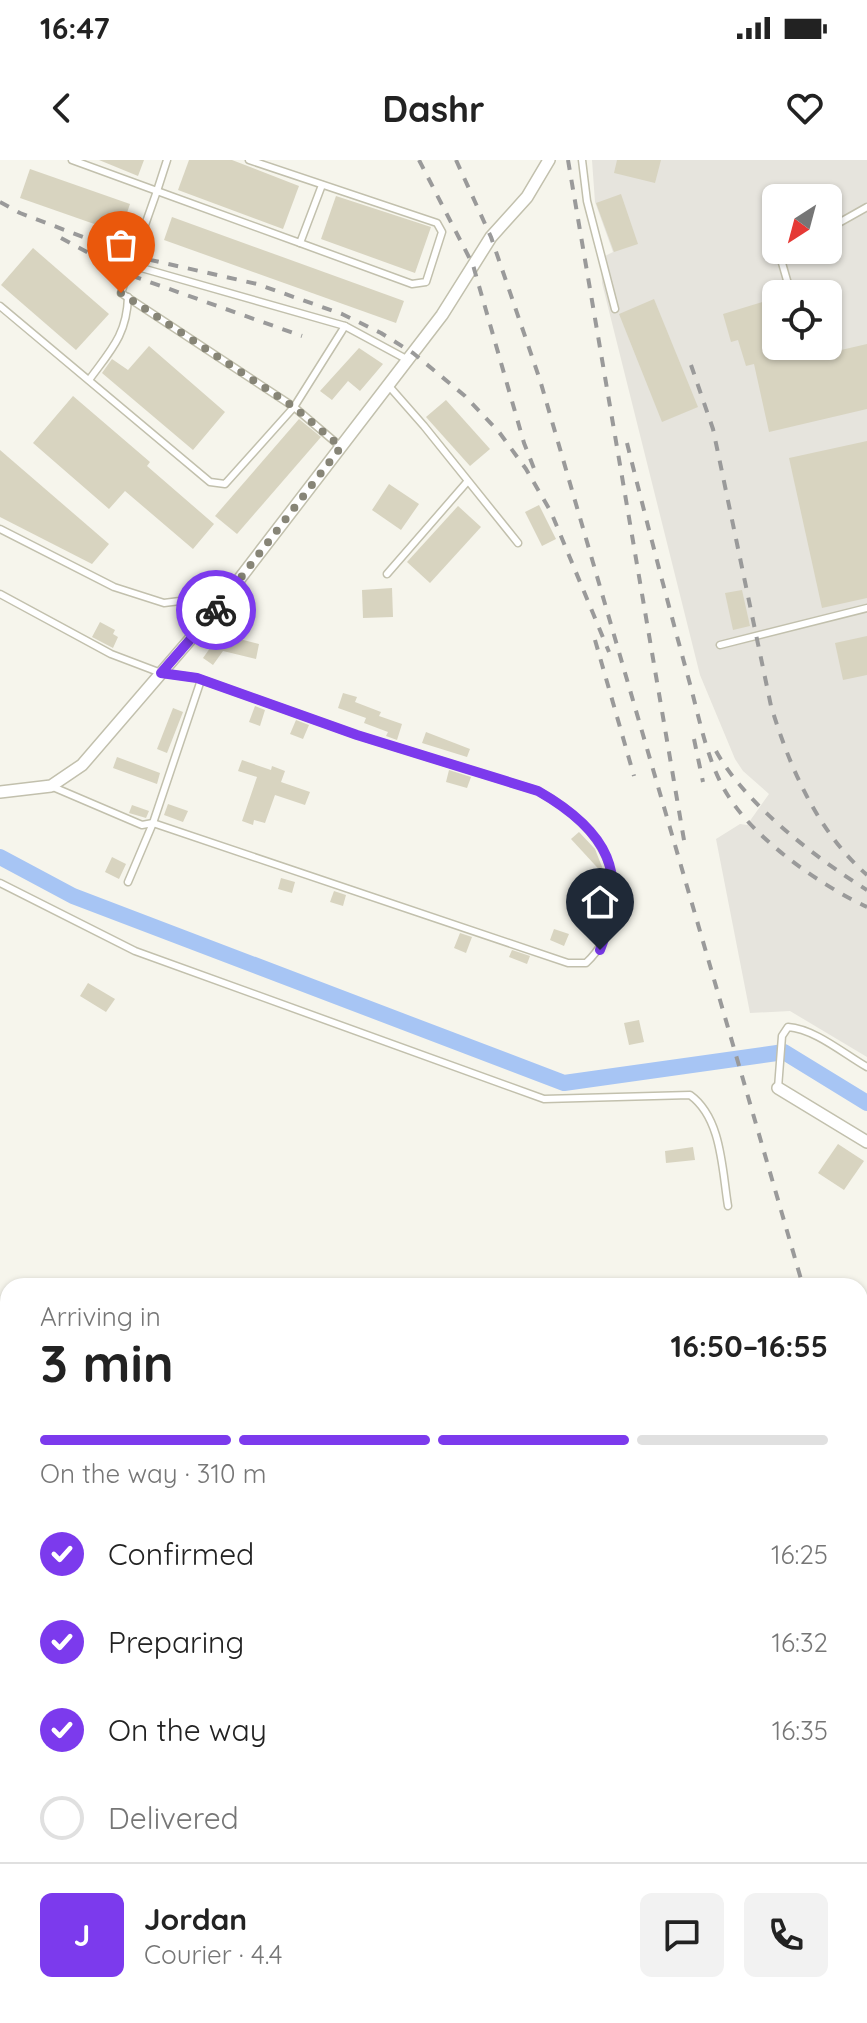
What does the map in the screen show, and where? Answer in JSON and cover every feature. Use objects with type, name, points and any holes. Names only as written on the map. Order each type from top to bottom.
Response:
[{"type":"street","points":[[0,792],[51,786],[82,765],[227,595],[442,315],[491,237],[527,197],[549,160]]},
{"type":"street","points":[[778,1086],[867,1142]]},
{"type":"lane","points":[[72,160],[412,284],[426,282],[442,232],[437,223],[249,160]]},
{"type":"lane","points":[[167,160],[121,293],[294,407],[341,447]]},
{"type":"lane","points":[[582,160],[587,201],[615,309]]},
{"type":"lane","points":[[300,243],[322,185]]},
{"type":"lane","points":[[842,221],[867,207]]},
{"type":"lane","points":[[131,265],[345,326],[408,360]]},
{"type":"lane","points":[[89,380],[122,335],[128,297]]},
{"type":"lane","points":[[0,306],[210,482],[225,484],[294,407],[345,326]]},
{"type":"lane","points":[[388,385],[518,543]]},
{"type":"lane","points":[[387,574],[467,482]]},
{"type":"lane","points":[[0,529],[114,587],[164,603],[227,595]]},
{"type":"lane","points":[[0,594],[111,654],[161,673],[201,680],[357,735],[538,791],[565,806],[606,851],[614,890],[609,926],[600,950],[586,963],[568,963],[153,823],[142,825],[51,786]]},
{"type":"lane","points":[[720,645],[867,608]]},
{"type":"lane","points":[[128,882],[153,823],[201,680]]},
{"type":"lane","points":[[0,883],[135,951],[544,1099],[690,1095],[699,1101],[717,1135],[728,1206]]},
{"type":"lane","points":[[778,1086],[782,1036],[788,1027],[817,1037],[867,1067]]},
{"type":"shaded area","points":[[592,160],[867,160],[867,1057],[790,1011],[750,1013],[716,839],[740,824],[747,825],[769,794],[743,771],[735,759],[700,675],[602,283],[601,258],[613,252],[595,202]]},
{"type":"building","points":[[99,160],[144,160],[138,176]]},
{"type":"building","points":[[189,160],[232,160],[299,186],[283,229],[178,190]]},
{"type":"building","points":[[617,160],[661,160],[655,183],[614,173]]},
{"type":"building","points":[[30,169],[130,204],[120,233],[20,198]]},
{"type":"building","points":[[621,194],[638,244],[614,252],[596,203]]},
{"type":"building","points":[[336,196],[431,227],[415,273],[321,239]]},
{"type":"building","points":[[172,217],[404,301],[396,323],[164,240]]},
{"type":"building","points":[[33,248],[109,314],[76,350],[1,285]]},
{"type":"building","points":[[654,299],[698,407],[662,422],[619,314]]},
{"type":"building","points":[[762,302],[762,360],[842,360],[842,350],[867,344],[867,409],[769,432],[754,364],[746,366],[738,340],[731,342],[723,314]]},
{"type":"building","points":[[149,346],[225,412],[193,450],[102,373],[112,359],[128,370]]},
{"type":"building","points":[[359,348],[383,364],[360,391],[348,381],[332,400],[320,391]]},
{"type":"building","points":[[73,396],[150,462],[147,466],[214,524],[193,549],[125,491],[109,509],[33,443]]},
{"type":"building","points":[[446,400],[490,449],[470,466],[426,417]]},
{"type":"building","points":[[299,419],[321,437],[237,534],[215,516]]},
{"type":"building","points":[[867,441],[867,598],[822,608],[789,458]]},
{"type":"building","points":[[0,450],[109,544],[92,564],[0,517]]},
{"type":"building","points":[[389,484],[419,504],[401,530],[372,510]]},
{"type":"building","points":[[539,505],[556,539],[542,546],[525,512]]},
{"type":"building","points":[[458,506],[481,527],[430,583],[407,562]]},
{"type":"building","points":[[392,588],[393,617],[363,618],[362,590]]},
{"type":"building","points":[[742,590],[750,626],[733,630],[725,593]]},
{"type":"building","points":[[100,622],[115,630],[113,634],[118,637],[113,648],[92,637]]},
{"type":"building","points":[[220,634],[259,644],[256,659],[223,651],[213,665],[203,658]]},
{"type":"building","points":[[867,636],[867,675],[843,680],[835,643]]},
{"type":"building","points":[[343,693],[357,697],[355,702],[381,712],[379,716],[402,724],[397,740],[386,736],[388,732],[364,723],[366,718],[338,708]]},
{"type":"building","points":[[255,706],[265,710],[260,726],[249,722]]},
{"type":"building","points":[[173,708],[183,712],[167,753],[157,749]]},
{"type":"building","points":[[296,720],[309,725],[303,739],[290,734]]},
{"type":"building","points":[[426,732],[470,749],[467,757],[422,743]]},
{"type":"building","points":[[117,757],[160,773],[157,784],[113,768]]},
{"type":"building","points":[[242,760],[271,770],[272,766],[285,771],[281,782],[310,792],[305,805],[275,795],[265,823],[254,820],[253,825],[242,821],[257,777],[238,771]]},
{"type":"building","points":[[449,770],[471,777],[467,788],[446,782]]},
{"type":"building","points":[[168,804],[188,811],[183,822],[164,815]]},
{"type":"building","points":[[132,805],[149,811],[146,818],[129,813]]},
{"type":"building","points":[[579,832],[595,849],[606,877],[571,839]]},
{"type":"building","points":[[112,857],[126,864],[119,879],[105,872]]},
{"type":"building","points":[[281,878],[295,882],[292,893],[278,889]]},
{"type":"building","points":[[334,891],[346,895],[343,906],[330,902]]},
{"type":"building","points":[[554,929],[569,934],[564,946],[550,940]]},
{"type":"building","points":[[460,933],[472,937],[466,953],[454,948]]},
{"type":"building","points":[[512,950],[530,956],[527,964],[509,957]]},
{"type":"building","points":[[88,983],[115,999],[106,1012],[80,996]]},
{"type":"building","points":[[639,1020],[644,1042],[629,1045],[624,1023]]},
{"type":"building","points":[[838,1144],[864,1161],[844,1190],[818,1173]]},
{"type":"building","points":[[693,1147],[695,1160],[666,1163],[665,1151]]},
{"type":"waterway","points":[[0,857],[73,896],[564,1083],[784,1052],[867,1103]]},
{"type":"railway","points":[[419,160],[473,265],[524,443],[535,471]]},
{"type":"railway","points":[[456,160],[491,237],[540,380],[801,1278]]},
{"type":"railway","points":[[568,160],[685,846]]},
{"type":"railway","points":[[0,202],[20,213],[133,256],[257,284],[342,314],[413,353],[465,396],[499,432],[526,469],[551,512],[609,652]]},
{"type":"railway","points":[[61,238],[127,274],[302,336]]},
{"type":"railway","points":[[691,365],[713,429],[771,706],[807,797],[834,839],[867,875]]},
{"type":"railway","points":[[627,443],[701,726],[720,781],[739,811],[771,844],[809,873],[867,907]]},
{"type":"railway","points":[[595,640],[634,776]]},
{"type":"railway","points":[[694,739],[703,782]]},
{"type":"railway","points":[[716,751],[728,771],[763,810],[826,863],[867,890]]},
{"type":"way so far","points":[[121,293],[294,407],[341,447],[216,610]]},
{"type":"route","points":[[216,610],[161,673],[197,678],[357,735],[538,791],[565,806],[606,851],[613,878],[614,902],[600,950]]}]
